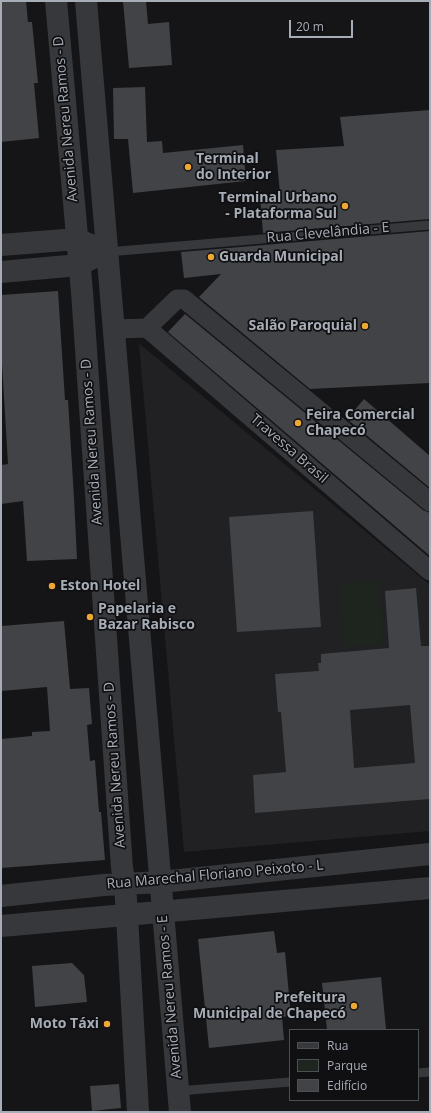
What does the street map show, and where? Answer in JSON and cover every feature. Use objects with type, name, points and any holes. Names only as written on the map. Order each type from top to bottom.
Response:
[{"type":"street","name":"Avenida Nereu Ramos - D","points":[[56,1],[77,239],[122,860],[125,884]]},
{"type":"street","points":[[86,1],[161,882]]},
{"type":"street","name":"Rua Clevelândia - E","points":[[1,245],[77,239],[107,252]]},
{"type":"street","name":"Rua Clevelândia - E","points":[[1,272],[79,265],[107,252]]},
{"type":"street","points":[[114,329],[147,328],[177,299],[184,299],[430,502]]},
{"type":"street","name":"Travessa Brasil","points":[[147,328],[430,571]]},
{"type":"street","name":"Rua Marechal Floriano Peixoto - L","points":[[1,896],[161,882],[430,854]]},
{"type":"street","name":"Avenida Nereu Ramos - E","points":[[161,882],[179,1101]]},
{"type":"street","points":[[125,884],[138,1112]]},
{"type":"street","points":[[1,926],[430,888]]},
{"type":"lane","name":"Rua Clevelândia - E","points":[[107,252],[430,225]]},
{"type":"lane","points":[[419,1072],[430,1072]]},
{"type":"lane","points":[[179,1101],[289,1082]]},
{"type":"shaded area","points":[[139,344],[430,585],[430,831],[184,852]]},
{"type":"green space","points":[[379,581],[383,645],[344,647],[339,584]]},
{"type":"building","points":[[1,1],[26,1],[28,22],[32,22],[38,83],[34,83],[39,138],[1,142]]},
{"type":"building","points":[[123,1],[146,1],[148,24],[169,22],[172,65],[129,68]]},
{"type":"building","name":"Terminal do Interior","points":[[145,87],[147,142],[162,141],[163,153],[243,145],[246,181],[133,193],[128,139],[114,139],[113,88]]},
{"type":"building","points":[[430,110],[430,219],[263,233],[260,196],[280,194],[276,150],[344,146],[340,117]]},
{"type":"building","points":[[430,231],[430,383],[310,389],[199,297],[221,274],[184,278],[181,252]]},
{"type":"building","points":[[58,291],[65,400],[68,400],[77,559],[27,561],[23,501],[1,504],[1,465],[8,464],[1,347],[1,295]]},
{"type":"building","name":"Feira Comercial Chapecó","points":[[185,314],[423,510],[430,513],[430,556],[168,332]]},
{"type":"building","points":[[364,399],[430,456],[430,488],[347,419]]},
{"type":"building","points":[[313,511],[321,627],[237,632],[229,517]]},
{"type":"building","points":[[416,588],[421,646],[430,646],[430,799],[255,813],[253,775],[286,772],[281,712],[278,712],[275,674],[319,671],[318,663],[321,663],[321,654],[389,648],[385,591]],"holes":[[[410,705],[415,763],[354,768],[350,710]]]},
{"type":"building","points":[[64,621],[70,689],[89,688],[92,724],[87,725],[90,761],[95,760],[105,860],[1,868],[1,739],[32,736],[32,732],[50,731],[47,687],[1,691],[1,626]]},
{"type":"building","points":[[274,931],[277,953],[285,952],[291,1016],[282,1017],[284,1040],[209,1048],[198,939]]},
{"type":"building","points":[[72,963],[84,975],[87,1002],[35,1007],[32,966]]},
{"type":"building","name":"Prefeitura Municipal de Chapecó","points":[[381,977],[386,1029],[327,1029],[322,983]]},
{"type":"building","points":[[119,1084],[121,1108],[92,1111],[90,1086]]},
{"type":"place","name":"Terminal do Interior","points":[[188,167]]},
{"type":"place","name":"Terminal Urbano - Plataforma Sul","points":[[345,206]]},
{"type":"place","name":"Guarda Municipal","points":[[211,257]]},
{"type":"place","name":"Salão Paroquial","points":[[365,326]]},
{"type":"place","name":"Feira Comercial Chapecó","points":[[298,423]]},
{"type":"place","name":"Eston Hotel","points":[[52,586]]},
{"type":"place","name":"Papelaria e Bazar Rabisco","points":[[90,617]]},
{"type":"place","name":"Prefeitura Municipal de Chapecó","points":[[354,1006]]},
{"type":"place","name":"Moto Táxi","points":[[107,1024]]}]
